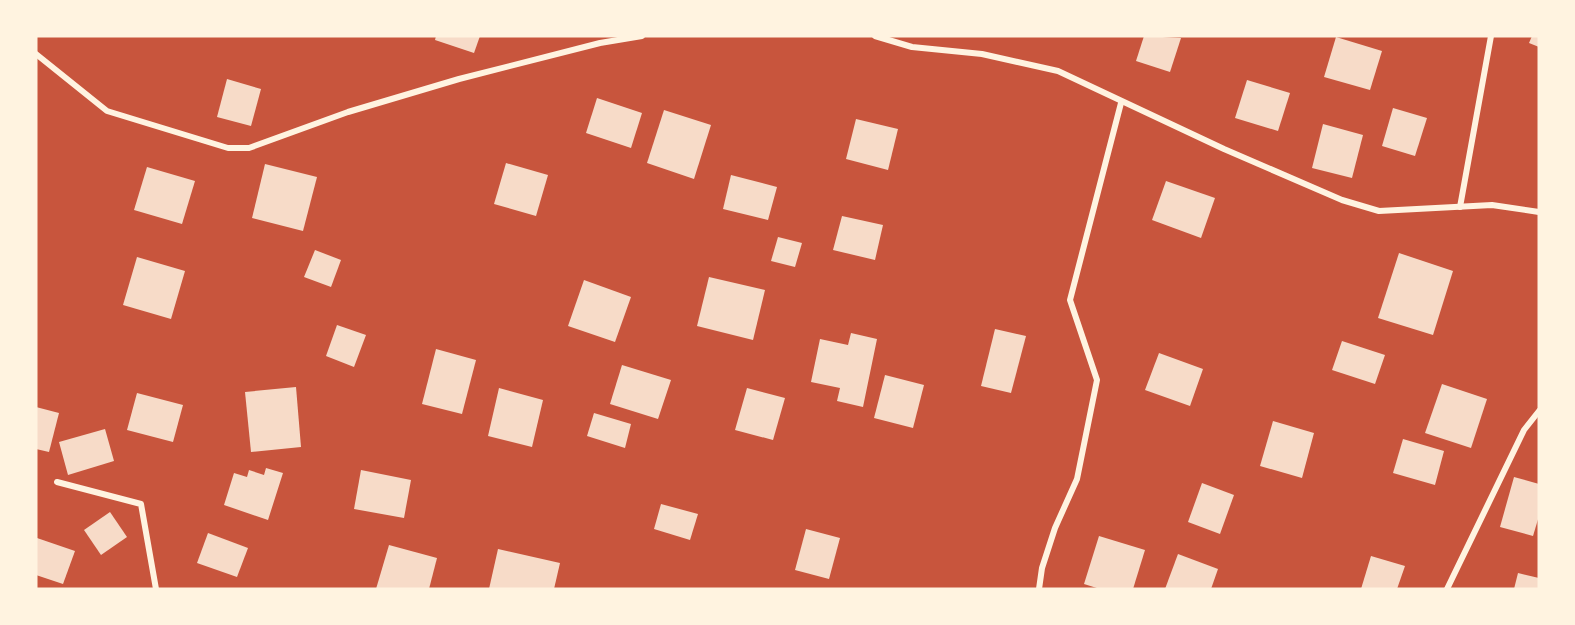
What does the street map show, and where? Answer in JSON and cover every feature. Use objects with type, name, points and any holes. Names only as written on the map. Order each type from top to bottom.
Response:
[{"type":"street","points":[[36,54],[107,111],[228,148],[249,148],[348,112],[459,79],[600,43],[642,36]]},
{"type":"street","points":[[875,36],[912,47],[982,54],[1058,71],[1121,103],[1342,200],[1379,211],[1492,205],[1539,212]]},
{"type":"street","points":[[1460,207],[1491,36]]},
{"type":"street","points":[[1039,589],[1042,568],[1055,528],[1077,479],[1097,380],[1070,300],[1121,103]]},
{"type":"street","points":[[1447,589],[1524,430],[1539,411]]},
{"type":"street","points":[[57,482],[141,504],[156,589]]},
{"type":"building","points":[[436,36],[480,36],[474,53],[435,40]]},
{"type":"building","points":[[1144,36],[1181,38],[1170,72],[1136,61]]},
{"type":"building","points":[[1532,36],[1539,36],[1539,47],[1529,43]]},
{"type":"building","points":[[1336,37],[1382,51],[1370,90],[1324,77]]},
{"type":"building","points":[[227,79],[261,89],[251,126],[217,117]]},
{"type":"building","points":[[1247,80],[1290,93],[1278,131],[1235,118]]},
{"type":"building","points":[[597,98],[642,113],[631,148],[586,133]]},
{"type":"building","points":[[1393,108],[1427,118],[1415,156],[1382,146]]},
{"type":"building","points":[[664,110],[711,125],[694,179],[647,163]]},
{"type":"building","points":[[856,119],[898,129],[888,170],[846,159]]},
{"type":"building","points":[[1323,124],[1363,135],[1352,178],[1312,168]]},
{"type":"building","points":[[506,163],[548,175],[536,216],[494,204]]},
{"type":"building","points":[[265,164],[317,177],[303,231],[252,218]]},
{"type":"building","points":[[147,167],[195,181],[182,224],[134,210]]},
{"type":"building","points":[[731,175],[777,187],[768,220],[723,209]]},
{"type":"building","points":[[1166,181],[1215,198],[1201,238],[1152,220]]},
{"type":"building","points":[[842,216],[883,225],[875,260],[833,250]]},
{"type":"building","points":[[778,237],[802,243],[795,267],[771,261]]},
{"type":"building","points":[[315,250],[341,260],[331,287],[304,277]]},
{"type":"building","points":[[1399,253],[1453,271],[1433,335],[1378,318]]},
{"type":"building","points":[[137,257],[185,271],[171,319],[123,305]]},
{"type":"building","points":[[709,277],[765,290],[753,340],[697,326]]},
{"type":"building","points":[[584,280],[631,297],[615,342],[568,326]]},
{"type":"building","points":[[337,325],[366,335],[354,367],[326,356]]},
{"type":"building","points":[[995,329],[1026,336],[1011,393],[981,386]]},
{"type":"building","points":[[851,333],[877,339],[863,407],[837,401],[840,388],[811,382],[820,339],[848,345]]},
{"type":"building","points":[[1342,341],[1385,355],[1375,384],[1332,370]]},
{"type":"building","points":[[436,349],[476,360],[462,414],[422,404]]},
{"type":"building","points":[[1159,353],[1203,369],[1190,406],[1145,390]]},
{"type":"building","points":[[622,365],[671,380],[658,419],[610,404]]},
{"type":"building","points":[[885,375],[924,385],[913,428],[874,418]]},
{"type":"building","points":[[1442,384],[1487,399],[1471,448],[1425,433]]},
{"type":"building","points":[[296,387],[301,447],[251,452],[245,392]]},
{"type":"building","points":[[499,388],[543,400],[532,447],[488,436]]},
{"type":"building","points":[[747,388],[785,398],[773,440],[735,430]]},
{"type":"building","points":[[137,393],[183,405],[173,442],[127,430]]},
{"type":"building","points":[[36,407],[59,413],[49,452],[36,449]]},
{"type":"building","points":[[594,413],[631,424],[625,448],[587,436]]},
{"type":"building","points":[[1273,421],[1314,433],[1302,478],[1260,466]]},
{"type":"building","points":[[105,429],[114,461],[68,475],[59,442]]},
{"type":"building","points":[[1403,439],[1444,451],[1435,485],[1393,473]]},
{"type":"building","points":[[266,468],[283,473],[268,520],[224,505],[234,473],[247,477],[249,470],[264,475]]},
{"type":"building","points":[[361,470],[411,480],[404,518],[354,509]]},
{"type":"building","points":[[1514,477],[1539,484],[1539,516],[1533,536],[1500,527]]},
{"type":"building","points":[[1202,483],[1234,495],[1220,534],[1188,522]]},
{"type":"building","points":[[661,504],[698,514],[690,540],[654,529]]},
{"type":"building","points":[[110,512],[127,537],[101,555],[84,530]]},
{"type":"building","points":[[806,529],[840,538],[829,579],[795,570]]},
{"type":"building","points":[[208,533],[248,548],[237,577],[197,563]]},
{"type":"building","points":[[1099,536],[1145,550],[1133,589],[1100,589],[1084,584]]},
{"type":"building","points":[[37,538],[75,551],[63,584],[36,575]]},
{"type":"building","points":[[389,545],[437,558],[429,589],[376,589]]},
{"type":"building","points":[[498,549],[560,563],[554,589],[489,589]]},
{"type":"building","points":[[1178,554],[1218,569],[1211,589],[1165,589]]},
{"type":"building","points":[[1371,556],[1405,566],[1397,589],[1361,589]]},
{"type":"building","points":[[1518,573],[1539,578],[1539,589],[1514,589]]}]
